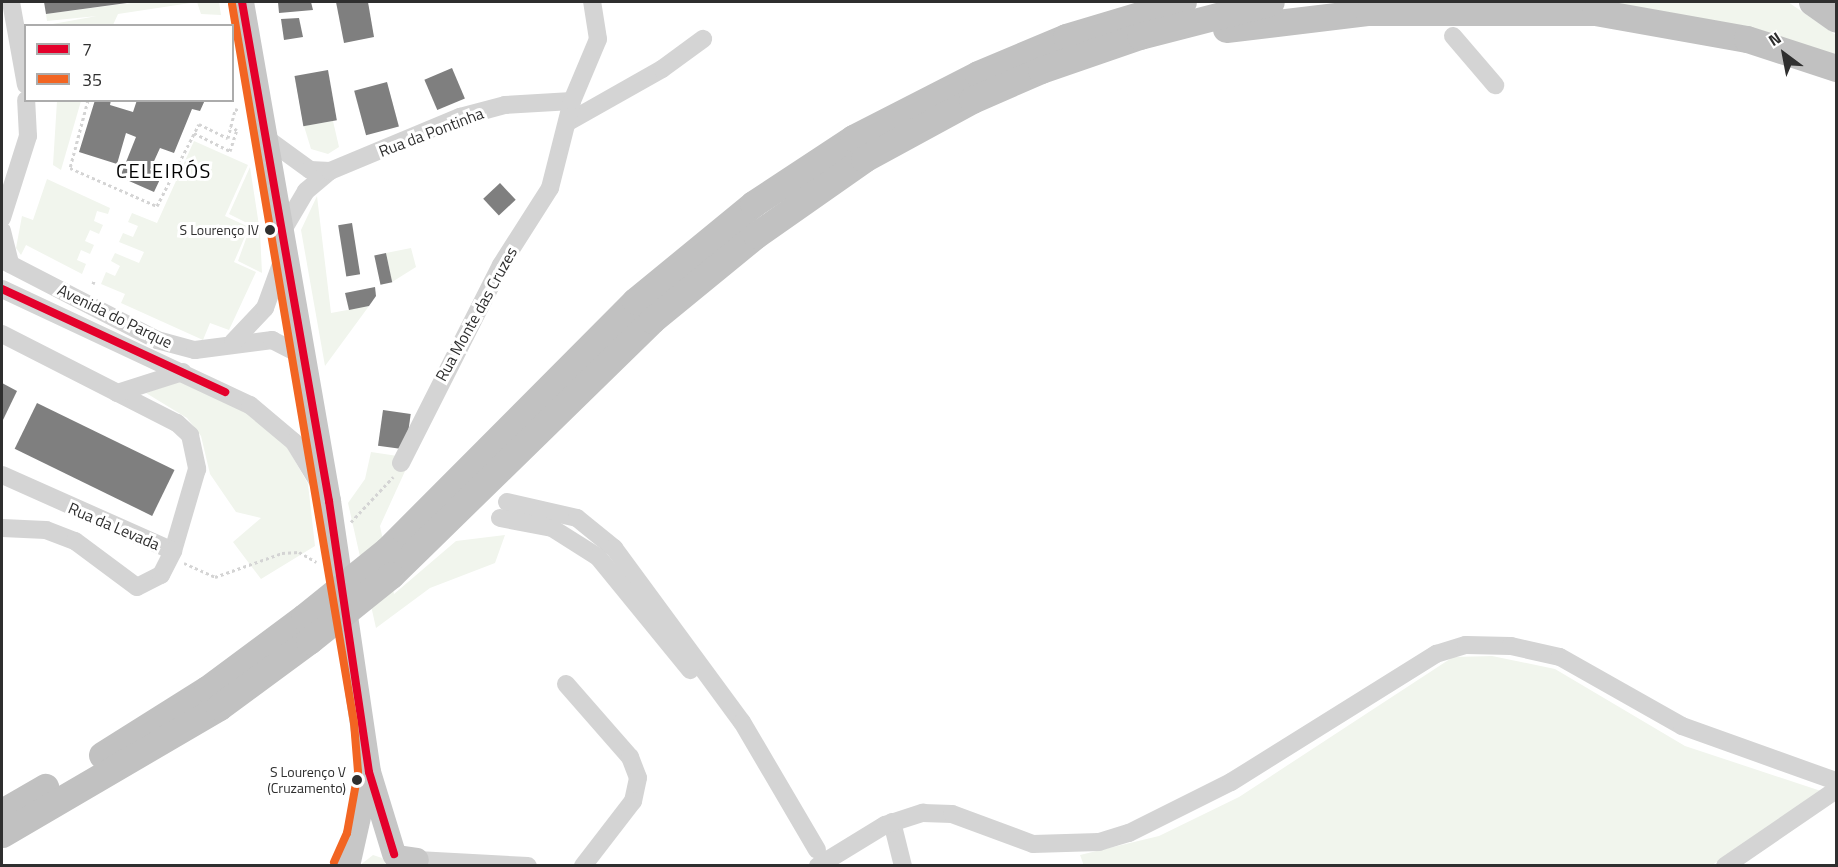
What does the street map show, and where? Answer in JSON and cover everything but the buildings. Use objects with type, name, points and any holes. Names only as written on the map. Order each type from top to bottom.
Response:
[{"type":"highway","points":[[389,563],[635,301],[753,204],[854,138],[978,74],[1066,38],[1183,2]]},
{"type":"highway","points":[[2,834],[219,707],[307,629],[389,563],[652,320],[756,235],[864,159],[972,100],[1041,70],[1140,36],[1271,2]]},
{"type":"highway","points":[[1812,2],[1836,19]]},
{"type":"highway","points":[[1041,70],[1079,70],[1246,24],[1369,12],[1595,12],[1747,39],[1836,68]]},
{"type":"highway","points":[[2,812],[307,629]]},
{"type":"main road","points":[[242,2],[329,501],[369,772],[402,860]]},
{"type":"main road","points":[[348,863],[369,772]]},
{"type":"main road","points":[[348,863],[372,845],[402,860]]},
{"type":"street","points":[[11,2],[24,74]]},
{"type":"street","points":[[572,101],[598,39],[592,2]]},
{"type":"street","points":[[1453,36],[1495,85]]},
{"type":"street","points":[[570,121],[662,69],[704,39]]},
{"type":"street","name":"Rua Monte das Cruzes","points":[[401,463],[501,265],[550,188],[570,121],[572,101]]},
{"type":"street","name":"Rua da Pontinha","points":[[284,241],[306,191],[330,171],[460,117],[505,105],[572,101]]},
{"type":"street","points":[[2,218],[26,144],[26,102]]},
{"type":"street","points":[[266,138],[310,170],[330,171]]},
{"type":"street","points":[[2,231],[6,262]]},
{"type":"street","points":[[233,342],[265,308],[284,241]]},
{"type":"street","name":"Avenida do Parque","points":[[6,262],[157,340],[195,350],[233,342],[272,340],[303,357]]},
{"type":"street","name":"Avenida do Parque","points":[[2,289],[183,372],[279,426],[329,501]]},
{"type":"street","points":[[2,334],[117,393],[183,372]]},
{"type":"street","name":"Rua da Levada","points":[[2,475],[173,551],[196,485],[190,435],[177,423],[117,393]]},
{"type":"street","points":[[503,510],[567,514],[614,548],[742,722],[817,850],[730,722],[598,557],[552,528],[503,510]]},
{"type":"street","points":[[2,528],[46,530],[75,541],[136,587],[161,575],[173,551]]},
{"type":"street","points":[[818,866],[892,822],[923,813],[952,814],[1019,842],[1061,844],[1099,842],[1150,825],[1231,782],[1436,654],[1466,645],[1511,646],[1560,657],[1682,726],[1836,781]]},
{"type":"street","points":[[566,684],[630,757],[639,778],[633,801],[583,866]]},
{"type":"street","points":[[1725,866],[1836,790]]},
{"type":"street","points":[[892,822],[903,866]]},
{"type":"street","points":[[402,860],[528,866]]},
{"type":"path","points":[[87,102],[70,168],[157,206],[199,124],[228,138],[235,109],[243,112]]},
{"type":"path","points":[[195,133],[230,151],[237,130],[231,127]]},
{"type":"path","points":[[358,517],[401,463]]},
{"type":"path","points":[[173,551],[190,569],[215,577],[282,553],[316,560]]},
{"type":"shaded area","points":[[138,2],[197,2],[118,14],[113,24],[53,24],[97,16],[47,21],[46,14]]},
{"type":"shaded area","points":[[197,2],[219,2],[221,15],[201,14]]},
{"type":"shaded area","points":[[1550,2],[1788,2],[1836,35],[1836,55]]},
{"type":"shaded area","points":[[57,102],[81,102],[61,170],[53,165]]},
{"type":"shaded area","points":[[333,121],[339,147],[328,154],[311,149],[304,126]]},
{"type":"shaded area","points":[[194,141],[248,165],[225,216],[249,227],[234,262],[256,272],[229,330],[210,323],[203,340],[121,303],[125,294],[101,284],[106,272],[115,276],[120,266],[111,261],[115,253],[139,263],[144,252],[119,242],[123,233],[133,237],[138,226],[128,222],[132,213],[157,223]]},
{"type":"shaded area","points":[[250,167],[260,232],[262,273],[238,261],[251,225],[229,214]]},
{"type":"shaded area","points":[[47,179],[110,208],[108,214],[97,211],[94,221],[103,225],[99,234],[90,230],[85,241],[94,245],[90,254],[81,250],[77,260],[86,264],[82,274],[26,245],[21,255],[16,248],[22,216],[33,220]]},
{"type":"shaded area","points":[[317,196],[331,313],[369,306],[325,366],[301,230]]},
{"type":"shaded area","points":[[411,248],[416,267],[392,282],[386,253]]},
{"type":"shaded area","points":[[181,381],[244,408],[283,440],[308,484],[315,546],[261,579],[233,542],[261,518],[236,512],[210,474],[201,436],[187,418],[146,393]]},
{"type":"shaded area","points":[[371,452],[411,458],[380,526],[394,594],[456,541],[505,535],[495,563],[430,588],[376,628],[348,503],[365,479]]},
{"type":"shaded area","points":[[1492,656],[1555,669],[1685,746],[1827,793],[1712,865],[1084,866],[1080,855],[1159,836],[1239,797],[1453,657]]},
{"type":"shaded area","points":[[373,855],[382,858],[389,866],[359,866]]},
{"type":"transit line","name":"7","points":[[242,2],[329,501],[369,772],[394,854]]},
{"type":"transit line","name":"35","points":[[232,4],[354,723],[358,772],[347,833],[334,862]]},
{"type":"transit line","name":"7","points":[[2,289],[225,392]]},
{"type":"place","name":"S Lourenço IV","points":[[270,230]]},
{"type":"place","name":"S Lourenço V (Cruzamento)","points":[[357,780]]},
{"type":"district","name":"CELEIRÓS","points":[[164,170]]}]
